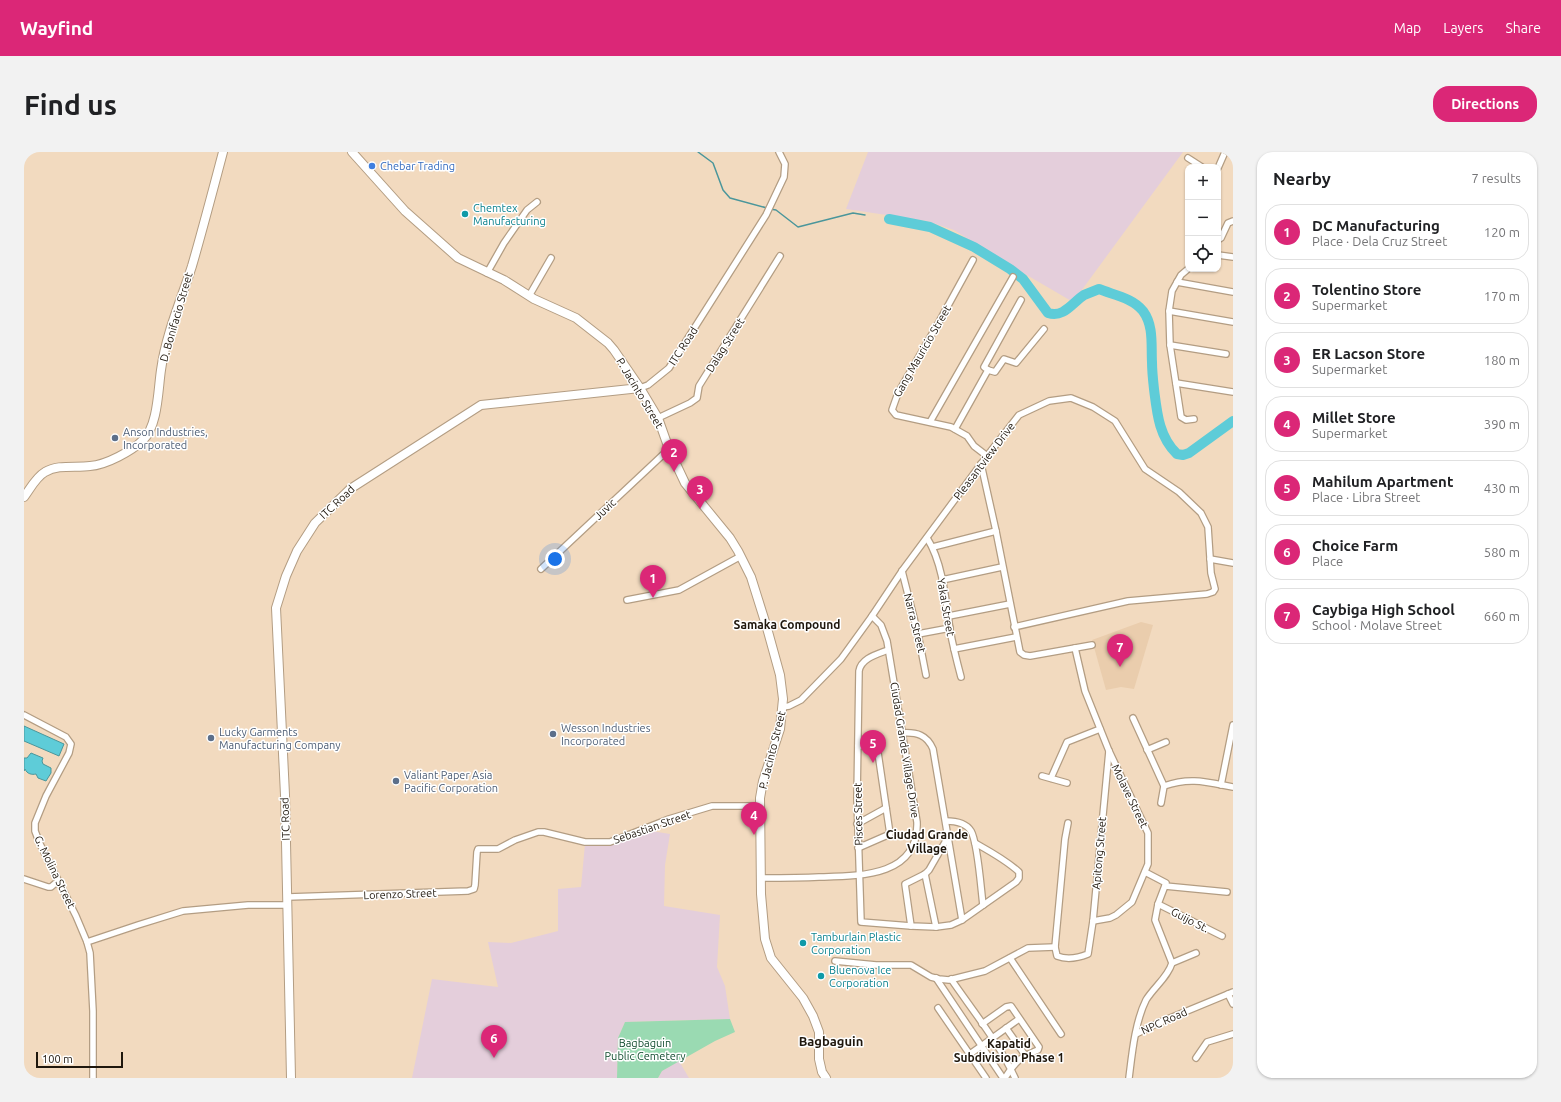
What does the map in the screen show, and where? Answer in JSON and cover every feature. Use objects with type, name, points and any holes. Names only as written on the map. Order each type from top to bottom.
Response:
[{"type":"street","name":"D. Bonifacio Street","points":[[24,497],[38,478],[46,471],[55,468],[90,466],[106,463],[140,443],[148,433],[154,416],[167,343],[192,264],[223,152]]},
{"type":"street","name":"P. Jacinto Street","points":[[352,152],[405,211],[458,258],[504,280],[529,296],[576,318],[608,343],[640,388],[658,418],[669,448],[685,483],[730,538],[741,556],[753,583],[767,628],[780,675],[783,707],[780,729],[763,781],[760,806],[761,878],[764,926],[769,954],[775,964],[804,998],[813,1016],[819,1032],[819,1059],[822,1072],[826,1078]]},
{"type":"street","name":"ITC Road","points":[[291,1078],[285,796],[276,608],[286,576],[297,551],[315,523],[350,489],[481,406],[640,388],[648,385],[669,368],[766,215],[784,177],[785,164],[779,152]]},
{"type":"street","points":[[1220,164],[1225,152]]},
{"type":"street","points":[[1188,158],[1197,164]]},
{"type":"street","points":[[487,273],[504,243],[527,210],[537,202]]},
{"type":"street","points":[[1221,236],[1232,221]]},
{"type":"street","points":[[1221,255],[1233,257]]},
{"type":"street","name":"Dalag Street","points":[[658,418],[690,403],[697,398],[699,386],[780,256]]},
{"type":"street","points":[[529,296],[551,258]]},
{"type":"street","name":"Gang Mauricio Street","points":[[973,260],[940,322],[898,393],[892,406],[893,413],[896,415],[955,429],[967,436],[974,446],[986,456]]},
{"type":"street","points":[[1185,271],[1181,275],[1172,292],[1169,311],[1170,344],[1181,417],[1186,420],[1194,419]]},
{"type":"street","points":[[930,422],[1013,277]]},
{"type":"street","points":[[1177,282],[1233,292]]},
{"type":"street","points":[[1021,300],[984,367],[995,372],[1004,359],[1016,363],[1044,330]]},
{"type":"street","points":[[1169,311],[1233,322]]},
{"type":"street","points":[[1170,344],[1226,354]]},
{"type":"street","points":[[955,429],[988,370]]},
{"type":"street","points":[[1176,383],[1233,392]]},
{"type":"street","name":"Pleasantview Drive","points":[[783,707],[795,703],[806,695],[841,659],[902,571],[986,456],[1019,415],[1033,407],[1049,401],[1071,398],[1093,407],[1116,422],[1145,469],[1179,492],[1201,513],[1208,527],[1211,574],[1215,588],[1213,592],[1207,594],[1128,601],[1014,627]]},
{"type":"street","name":"Juvic","points":[[540,569],[669,448]]},
{"type":"street","points":[[981,464],[1020,652],[1027,656],[1092,645]]},
{"type":"street","points":[[933,546],[996,531]]},
{"type":"street","name":"Yakal Street","points":[[927,538],[933,546],[942,580],[954,649],[961,678]]},
{"type":"street","points":[[627,600],[679,590],[741,556]]},
{"type":"street","points":[[1210,559],[1233,563]]},
{"type":"street","points":[[942,580],[1002,567]]},
{"type":"street","name":"Narra Street","points":[[902,571],[918,634],[926,675]]},
{"type":"street","points":[[949,616],[1010,604]]},
{"type":"street","name":"Ciudad Grande Village Drive","points":[[761,878],[859,876],[884,870],[900,861],[913,848],[916,839],[917,822],[888,650],[883,629],[878,621],[872,616]]},
{"type":"street","points":[[918,634],[950,628]]},
{"type":"street","points":[[954,649],[1016,637]]},
{"type":"street","name":"Molave Street","points":[[1075,648],[1085,692],[1109,752],[1148,833],[1149,852],[1145,872],[1132,902],[1110,918],[1093,921]]},
{"type":"street","name":"Pisces Street","points":[[888,650],[864,661],[860,667],[857,824],[860,922],[911,926]]},
{"type":"street","name":"G. Molina Street","points":[[24,715],[66,737],[72,744],[34,823],[35,831],[40,844],[76,916],[90,953],[94,1078]]},
{"type":"street","points":[[1133,718],[1164,786],[1160,803]]},
{"type":"street","points":[[1221,785],[1233,725]]},
{"type":"street","points":[[1051,778],[1067,742],[1100,729]]},
{"type":"street","points":[[902,733],[916,733],[922,735],[931,744],[935,758],[962,920]]},
{"type":"street","points":[[1147,750],[1166,742]]},
{"type":"street","points":[[858,746],[875,744],[877,746],[890,834],[858,848]]},
{"type":"street","name":"Apitong Street","points":[[1055,947],[1057,956],[1061,957],[1076,958],[1088,954],[1093,921],[1109,752]]},
{"type":"street","points":[[1042,776],[1066,783]]},
{"type":"street","points":[[1164,786],[1176,781],[1187,780],[1233,787]]},
{"type":"street","name":"Sebastian Street","points":[[477,852],[480,849],[498,849],[515,840],[538,832],[544,832],[585,842],[610,842],[669,819],[712,806],[760,806]]},
{"type":"street","points":[[857,824],[886,808]]},
{"type":"street","points":[[946,821],[957,822],[971,831],[975,843],[984,906]]},
{"type":"street","points":[[835,961],[876,965],[911,965],[936,978],[944,980],[985,971],[1028,948],[1055,947],[1065,840],[1068,823]]},
{"type":"street","points":[[948,837],[934,862],[925,874],[905,884],[911,926],[936,927],[951,925],[984,906],[1016,882],[1019,878],[1019,872],[1002,858],[975,843]]},
{"type":"street","name":"Lorenzo Street","points":[[288,901],[462,892],[471,890],[474,889],[475,885],[477,852]]},
{"type":"street","points":[[1136,1034],[1146,1001],[1170,969],[1172,963],[1155,924],[1158,904],[1166,883],[1145,872]]},
{"type":"street","points":[[925,874],[936,927]]},
{"type":"street","points":[[24,878],[48,887],[51,887],[58,881]]},
{"type":"street","points":[[1165,886],[1227,892]]},
{"type":"street","points":[[87,942],[183,911],[288,901]]},
{"type":"street","name":"Guijo St.","points":[[1158,904],[1222,936]]},
{"type":"street","points":[[1172,963],[1196,953]]},
{"type":"street","points":[[1010,958],[1061,1034]]},
{"type":"street","points":[[936,978],[1004,1078],[1018,1060],[1025,1055],[1038,1050],[1038,1047],[1011,1006],[982,1024]]},
{"type":"street","points":[[951,979],[992,1039],[1015,1078]]},
{"type":"street","points":[[1231,993],[1233,1004]]},
{"type":"street","name":"NPC Road","points":[[1129,1078],[1136,1034],[1158,1023],[1231,993]]},
{"type":"street","points":[[938,1008],[986,1078]]},
{"type":"street","points":[[970,1054],[1019,1019]]},
{"type":"street","points":[[1006,1028],[1025,1055]]},
{"type":"street","points":[[1196,1058],[1207,1042],[1233,1034]]},
{"type":"shaded area","points":[[868,152],[1183,152],[1073,302],[1001,260],[954,230],[927,221],[846,209]]},
{"type":"shaded area","points":[[1141,622],[1153,625],[1134,689],[1121,687],[1106,690],[1092,640]]},
{"type":"shaded area","points":[[645,830],[670,834],[665,865],[664,906],[720,915],[717,967],[725,986],[730,1019],[625,1022],[618,1038],[617,1078],[412,1078],[432,979],[498,987],[488,942],[511,943],[558,931],[558,889],[581,887],[585,844],[611,845]]},
{"type":"shaded area","points":[[679,1061],[689,1078],[658,1078],[662,1071]]},
{"type":"green space","name":"Bagbaguin Public Cemetery","points":[[730,1019],[735,1032],[715,1041],[662,1071],[658,1078],[617,1078],[618,1038],[625,1022]]},
{"type":"water","points":[[24,726],[64,744],[59,756],[24,741]]},
{"type":"water","points":[[31,753],[43,758],[43,764],[51,768],[51,773],[46,781],[38,778],[36,774],[28,773],[25,769],[24,771],[24,758],[27,758]]},
{"type":"waterway","points":[[698,152],[713,163],[723,190],[730,198],[767,208]]},
{"type":"waterway","points":[[770,209],[776,210],[798,227],[853,213],[865,215]]},
{"type":"waterway","points":[[889,219],[930,227],[974,247],[1010,269],[1023,279],[1048,313],[1054,314],[1063,312],[1084,295],[1099,289],[1123,297],[1139,307],[1147,317],[1149,323],[1152,342],[1152,365],[1156,407],[1160,424],[1166,440],[1177,454],[1183,455],[1189,453],[1233,421]]},
{"type":"place","name":"Chebar Trading","points":[[372,166]]},
{"type":"place","name":"Chemtex Manufacturing","points":[[465,214]]},
{"type":"place","name":"Anson Industries, Incorporated","points":[[115,438]]},
{"type":"place","name":"Tolentino Store","points":[[674,472]]},
{"type":"place","name":"ER Lacson Store","points":[[700,509]]},
{"type":"place","name":"DC Manufacturing","points":[[653,598]]},
{"type":"place","name":"Caybiga High School","points":[[1120,667]]},
{"type":"place","name":"Wesson Industries Incorporated","points":[[553,734]]},
{"type":"place","name":"Lucky Garments Manufacturing Company","points":[[211,738]]},
{"type":"place","name":"Mahilum Apartment","points":[[873,763]]},
{"type":"place","name":"Valiant Paper Asia Pacific Corporation","points":[[396,781]]},
{"type":"place","name":"Millet Store","points":[[754,835]]},
{"type":"place","name":"Tamburlain Plastic Corporation","points":[[803,943]]},
{"type":"place","name":"Bluenova Ice Corporation","points":[[821,976]]},
{"type":"place","name":"Choice Farm","points":[[494,1058]]},
{"type":"district","name":"Samaka Compound","points":[[787,624]]},
{"type":"district","name":"Ciudad Grande Village","points":[[927,841]]},
{"type":"district","name":"Bagbaguin","points":[[831,1041]]},
{"type":"district","name":"Kapatid Subdivision Phase 1","points":[[1009,1050]]}]
